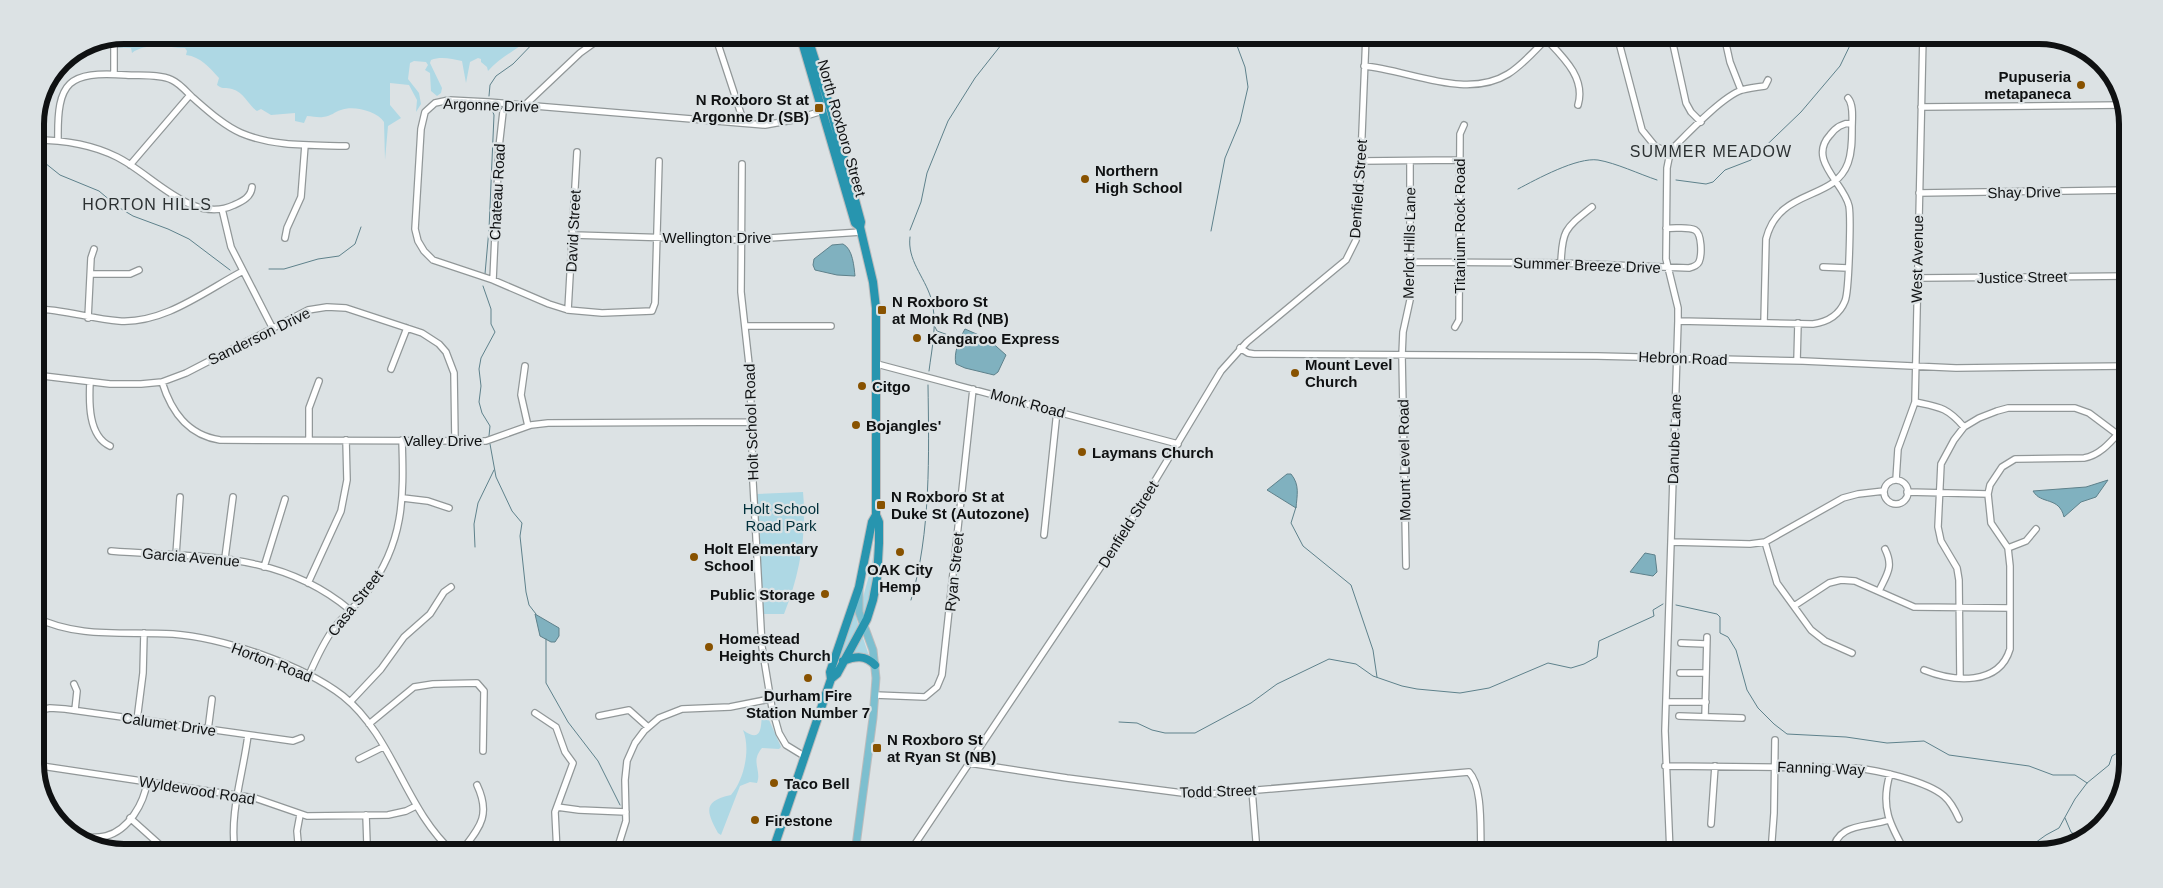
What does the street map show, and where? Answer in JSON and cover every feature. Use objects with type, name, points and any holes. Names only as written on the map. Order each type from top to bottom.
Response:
[{"type":"highway","name":"North Roxboro Street","points":[[803,44],[855,223],[860,229]]},
{"type":"highway","name":"North Roxboro Street","points":[[810,44],[830,107],[861,222],[860,229],[876,299],[876,515],[879,522],[877,579],[870,611],[864,625]]},
{"type":"highway","points":[[812,74],[817,80],[824,104],[830,107]]},
{"type":"highway","points":[[822,111],[827,113],[836,144],[840,146]]},
{"type":"highway","name":"North Roxboro Street","points":[[859,587],[872,522],[876,515]]},
{"type":"highway","points":[[775,844],[831,679],[830,672],[859,587]]},
{"type":"highway","points":[[831,679],[837,674],[864,625]]},
{"type":"highway","points":[[843,661],[861,656],[875,665]]},
{"type":"main road","name":"North Roxboro Street","points":[[856,844],[875,696],[875,665],[871,644],[859,612],[859,587]]},
{"type":"street","points":[[525,105],[592,44]]},
{"type":"street","points":[[718,44],[744,122]]},
{"type":"street","name":"Denfield Street","points":[[915,844],[1113,549],[1221,370],[1240,348],[1332,273],[1350,254],[1358,227],[1365,44]]},
{"type":"street","points":[[1364,66],[1460,85],[1479,84],[1496,80],[1514,70],[1541,44]]},
{"type":"street","points":[[1553,44],[1574,73],[1580,92],[1578,105]]},
{"type":"street","points":[[1619,44],[1642,130],[1655,146],[1670,153],[1686,134],[1732,95],[1741,90],[1765,86],[1768,80]]},
{"type":"street","points":[[1673,44],[1686,103],[1691,112],[1701,122]]},
{"type":"street","points":[[1727,44],[1730,62],[1741,90]]},
{"type":"street","name":"West Avenue","points":[[1896,480],[1898,449],[1914,402],[1923,44]]},
{"type":"street","points":[[114,47],[114,74]]},
{"type":"street","points":[[58,140],[58,110],[64,91],[78,78],[89,74],[114,74],[164,77],[174,80],[206,110],[240,132],[274,143],[346,146]]},
{"type":"street","points":[[130,165],[190,95]]},
{"type":"street","points":[[1764,323],[1766,239],[1771,225],[1781,210],[1795,200],[1831,185],[1846,168],[1851,151],[1852,123],[1851,102],[1848,98]]},
{"type":"street","name":"Argonne Drive","points":[[657,238],[656,303],[652,310],[602,313],[568,310],[492,280],[433,260],[427,256],[418,241],[416,229],[421,129],[425,112],[437,102],[449,100],[777,124],[822,111]]},
{"type":"street","name":"Chateau Road","points":[[492,280],[499,147],[503,112],[508,104]]},
{"type":"street","points":[[1921,107],[2117,105]]},
{"type":"street","points":[[1678,321],[1824,322],[1837,313],[1845,301],[1848,268],[1849,208],[1844,191],[1826,168],[1823,153],[1828,137],[1840,125],[1852,123]]},
{"type":"street","name":"Titanium Rock Road","points":[[1455,327],[1459,320],[1459,160],[1460,134],[1464,125]]},
{"type":"street","points":[[44,140],[68,141],[108,153],[130,165],[189,205],[200,208],[222,209],[241,202],[249,195],[252,187]]},
{"type":"street","points":[[285,238],[287,228],[301,197],[305,145]]},
{"type":"street","name":"David Street","points":[[568,310],[578,152]]},
{"type":"street","name":"Danube Lane","points":[[1669,844],[1665,766],[1666,702],[1678,321],[1678,308],[1667,268],[1666,228],[1670,153]]},
{"type":"street","points":[[1361,161],[1459,160]]},
{"type":"street","points":[[657,238],[659,161]]},
{"type":"street","name":"Merlot Hills Lane","points":[[1402,355],[1403,332],[1410,300],[1410,161]]},
{"type":"street","name":"Holt School Road","points":[[742,164],[741,292],[750,373],[761,635],[775,721],[784,742],[791,750],[804,756]]},
{"type":"street","name":"Shay Drive","points":[[1919,193],[2119,190]]},
{"type":"street","points":[[1561,263],[1562,240],[1567,227],[1592,207]]},
{"type":"street","points":[[222,209],[227,237],[272,327]]},
{"type":"street","name":"Summer Breeze Drive","points":[[1411,262],[1561,263],[1667,268],[1689,268],[1697,264],[1700,259],[1700,238],[1697,232],[1693,229],[1666,228]]},
{"type":"street","name":"Wellington Drive","points":[[573,235],[740,240],[860,229]]},
{"type":"street","points":[[88,318],[91,258],[94,250]]},
{"type":"street","points":[[1823,267],[1848,268]]},
{"type":"street","points":[[91,274],[130,274],[139,270]]},
{"type":"street","points":[[44,309],[52,309],[88,318],[125,321],[150,318],[168,312],[243,271]]},
{"type":"street","name":"Justice Street","points":[[1917,278],[2119,276]]},
{"type":"street","name":"Sanderson Drive","points":[[44,376],[125,385],[162,382],[186,373],[308,310],[339,307],[422,333],[434,340],[442,348],[448,357],[454,379],[455,440]]},
{"type":"street","points":[[1797,361],[1798,323]]},
{"type":"street","points":[[744,326],[830,326]]},
{"type":"street","points":[[392,369],[407,328]]},
{"type":"street","name":"Hebron Road","points":[[1240,348],[1254,354],[1677,358],[1797,361],[1916,367],[2119,366]]},
{"type":"street","name":"Mount Level Road","points":[[1402,355],[1406,566]]},
{"type":"street","name":"Monk Road","points":[[877,364],[1178,444]]},
{"type":"street","points":[[525,366],[521,395],[528,426]]},
{"type":"street","points":[[90,382],[90,406],[94,428],[105,444],[110,446]]},
{"type":"street","name":"Valley Drive","points":[[162,382],[175,414],[191,429],[220,440],[493,439],[528,426],[548,423],[752,422]]},
{"type":"street","points":[[309,440],[309,408],[319,382]]},
{"type":"street","name":"Ryan Street","points":[[875,696],[925,698],[937,687],[942,675],[973,389]]},
{"type":"street","points":[[1914,402],[1944,408],[1952,413],[1964,427]]},
{"type":"street","points":[[1924,670],[1944,677],[1960,678],[1986,676],[2003,665],[2010,648],[2010,566],[2008,548],[1991,523],[1988,494],[1998,471],[2011,461],[2020,458],[2088,457],[2101,451],[2117,434],[2089,413],[2075,408],[2008,408],[1979,418],[1964,427],[1940,464],[1938,493],[1939,533],[1941,541],[1956,568],[1959,580],[1960,678]]},
{"type":"street","points":[[1044,535],[1057,411]]},
{"type":"street","points":[[308,583],[335,528],[344,503],[347,480],[346,440]]},
{"type":"street","name":"Casa Street","points":[[309,675],[326,640],[367,592],[386,564],[397,534],[403,498],[402,440]]},
{"type":"street","points":[[1896,480],[1904,483],[1907,492],[1904,500],[1896,503],[1889,501],[1884,491],[1886,484],[1896,480]]},
{"type":"street","points":[[1671,542],[1750,544],[1765,542],[1843,498],[1884,491]]},
{"type":"street","points":[[1907,492],[1988,494]]},
{"type":"street","points":[[176,555],[180,497]]},
{"type":"street","points":[[224,558],[232,497]]},
{"type":"street","points":[[403,498],[423,500],[449,508]]},
{"type":"street","points":[[264,567],[285,499]]},
{"type":"street","points":[[2008,548],[2026,541],[2036,529]]},
{"type":"street","points":[[1765,542],[1778,583],[1818,637],[1852,653]]},
{"type":"street","points":[[1879,592],[1890,567],[1890,560],[1885,549]]},
{"type":"street","name":"Garcia Avenue","points":[[111,551],[224,558],[264,567],[308,583],[333,597],[350,610]]},
{"type":"street","points":[[1794,606],[1829,583],[1841,580],[1855,581],[1914,607],[2010,608]]},
{"type":"street","points":[[350,702],[381,669],[400,642],[430,614],[444,592],[451,587]]},
{"type":"street","name":"Horton Road","points":[[44,621],[73,630],[174,634],[211,640],[270,659],[309,675],[350,702],[369,724],[416,806],[445,844]]},
{"type":"street","points":[[137,720],[143,673],[144,633]]},
{"type":"street","points":[[1681,643],[1706,640],[1705,717]]},
{"type":"street","points":[[1680,672],[1706,673]]},
{"type":"street","points":[[369,724],[414,687],[433,684],[477,683],[484,691],[483,751]]},
{"type":"street","points":[[74,684],[77,692],[75,710]]},
{"type":"street","points":[[208,730],[212,699]]},
{"type":"street","points":[[619,844],[624,830],[626,812],[625,773],[627,761],[635,743],[648,727],[659,718],[682,709],[730,707],[770,699]]},
{"type":"street","points":[[1666,702],[1706,702]]},
{"type":"street","name":"Calumet Drive","points":[[44,709],[75,710],[293,741],[301,738]]},
{"type":"street","points":[[599,716],[629,710],[648,727]]},
{"type":"street","points":[[535,713],[556,727],[565,752],[572,763],[555,814],[557,844]]},
{"type":"street","points":[[1678,716],[1742,718]]},
{"type":"street","points":[[234,844],[232,830],[248,735]]},
{"type":"street","points":[[1771,844],[1775,740]]},
{"type":"street","points":[[359,759],[382,746]]},
{"type":"street","name":"Todd Street","points":[[969,763],[1058,777],[1190,794],[1469,772],[1474,778],[1477,788],[1481,844]]},
{"type":"street","name":"Wyldewood Road","points":[[44,766],[237,794],[310,817],[399,813],[416,806]]},
{"type":"street","name":"Fanning Way","points":[[1665,766],[1855,768],[1890,774],[1938,792],[1950,802],[1959,818]]},
{"type":"street","points":[[1711,824],[1715,766]]},
{"type":"street","points":[[1890,774],[1886,793],[1886,811],[1901,844]]},
{"type":"street","points":[[90,837],[107,835],[118,830],[142,803],[147,782]]},
{"type":"street","points":[[468,844],[482,821],[483,801],[477,785]]},
{"type":"street","points":[[1252,790],[1256,844]]},
{"type":"street","points":[[557,807],[626,812]]},
{"type":"street","points":[[298,844],[297,831],[300,815]]},
{"type":"street","points":[[366,815],[367,844]]},
{"type":"street","points":[[130,818],[159,844]]},
{"type":"street","points":[[1835,844],[1843,832],[1889,820]]},
{"type":"green space","points":[[124,44],[522,44],[488,71],[487,67],[481,62],[481,59],[478,58],[470,62],[466,83],[462,61],[443,58],[431,60],[430,63],[442,88],[441,93],[437,96],[431,91],[430,73],[425,70],[428,65],[426,62],[414,61],[410,63],[408,79],[419,93],[421,104],[416,112],[417,100],[409,85],[390,83],[390,105],[401,118],[388,126],[385,160],[384,122],[381,118],[370,112],[352,108],[346,109],[326,116],[307,116],[304,123],[295,121],[295,113],[271,115],[261,109],[257,111],[236,91],[230,88],[219,87],[217,85],[219,78],[200,60],[186,55],[187,51],[185,48],[158,46],[144,48],[132,53],[131,48],[103,47]]},
{"type":"green space","name":"Holt School Road Park","points":[[803,492],[803,539],[790,599],[784,614],[762,614],[756,494]]},
{"type":"green space","points":[[876,542],[874,580],[863,616],[862,601]]},
{"type":"green space","points":[[855,612],[859,628],[837,667],[835,666]]},
{"type":"green space","points":[[862,635],[869,656],[851,655]]},
{"type":"green space","points":[[762,713],[766,713],[781,747],[779,749],[762,748],[756,762],[757,783],[750,782],[740,786],[721,835],[711,819],[709,808],[715,800],[731,795],[736,789],[745,764],[746,746],[743,730],[749,734],[757,734],[761,728]]},
{"type":"shaded area","points":[[843,244],[851,254],[855,276],[837,275],[815,270],[813,265],[814,259],[832,245]]},
{"type":"shaded area","points":[[965,329],[988,339],[1006,355],[998,372],[994,375],[956,364],[956,350]]},
{"type":"shaded area","points":[[1287,474],[1291,474],[1297,486],[1296,508],[1267,490]]},
{"type":"shaded area","points":[[2108,480],[2096,497],[2081,502],[2064,517],[2062,510],[2058,506],[2036,495],[2033,491],[2086,487]]},
{"type":"shaded area","points":[[1645,553],[1655,555],[1657,572],[1653,576],[1630,572]]},
{"type":"shaded area","points":[[535,614],[559,628],[559,636],[555,642],[540,636]]},
{"type":"waterway","points":[[489,96],[490,85],[496,76],[513,64],[532,44]]},
{"type":"waterway","points":[[910,230],[921,202],[927,173],[948,121],[975,78],[1002,44]]},
{"type":"waterway","points":[[1211,231],[1225,158],[1240,122],[1248,87],[1245,67],[1236,44]]},
{"type":"waterway","points":[[1676,180],[1706,184],[1713,182],[1725,170],[1751,160],[1801,112],[1840,66],[1851,44]]},
{"type":"waterway","points":[[485,274],[494,115],[491,107]]},
{"type":"waterway","points":[[1518,189],[1568,165],[1589,160],[1598,160],[1612,164],[1657,180]]},
{"type":"waterway","points":[[44,162],[60,175],[99,191],[118,207],[133,216],[189,239],[230,270]]},
{"type":"waterway","points":[[269,269],[284,269],[318,259],[339,256],[355,244],[361,227]]},
{"type":"waterway","points":[[910,237],[913,261],[928,290],[933,307],[934,334],[929,371]]},
{"type":"waterway","points":[[483,286],[491,309],[491,324],[495,332],[481,358],[479,369],[481,386],[479,402],[482,413],[490,426],[489,436]]},
{"type":"waterway","points":[[935,327],[937,331],[959,339]]},
{"type":"waterway","points":[[911,600],[918,574],[925,521],[928,466],[928,385]]},
{"type":"waterway","points":[[490,444],[496,477],[512,511],[522,523],[520,536],[526,592],[529,605],[536,614]]},
{"type":"waterway","points":[[475,547],[474,524],[478,503],[494,470]]},
{"type":"waterway","points":[[1296,507],[1291,523],[1303,546],[1351,585],[1373,650],[1377,677]]},
{"type":"waterway","points":[[1119,722],[1137,723],[1152,730],[1165,733],[1195,733],[1251,703],[1277,684],[1329,659],[1356,664],[1373,676],[1417,689],[1460,693],[1489,688],[1548,663],[1571,668],[1584,664],[1597,657],[1599,641],[1654,616],[1653,610],[1663,604]]},
{"type":"waterway","points":[[1676,605],[1717,614],[1720,617],[1720,633],[1728,637],[1736,650],[1747,690],[1758,708],[1787,734],[1846,737],[1887,743],[1924,741],[1949,755],[2029,766],[2053,775],[2075,775],[2087,783]]},
{"type":"waterway","points":[[546,639],[546,683],[568,722],[598,761],[620,805]]},
{"type":"waterway","points":[[2034,844],[2059,828],[2075,799],[2087,783],[2109,765],[2112,756],[2119,752]]},
{"type":"waterway","points":[[2065,818],[2071,832],[2076,836]]},
{"type":"place","name":"Pupuseria metapaneca","points":[[2081,85]]},
{"type":"place","name":"N Roxboro St at Argonne Dr (SB)","points":[[819,108]]},
{"type":"place","name":"Northern High School","points":[[1085,179]]},
{"type":"place","name":"N Roxboro St at Monk Rd (NB)","points":[[882,310]]},
{"type":"place","name":"Kangaroo Express","points":[[917,338]]},
{"type":"place","name":"Mount Level Church","points":[[1295,373]]},
{"type":"place","name":"Citgo","points":[[862,386]]},
{"type":"place","name":"Bojangles'","points":[[856,425]]},
{"type":"place","name":"Laymans Church","points":[[1082,452]]},
{"type":"place","name":"N Roxboro St at Duke St (Autozone)","points":[[881,505]]},
{"type":"place","name":"OAK City Hemp","points":[[900,552]]},
{"type":"place","name":"Holt Elementary School","points":[[694,557]]},
{"type":"place","name":"Public Storage","points":[[825,594]]},
{"type":"place","name":"Homestead Heights Church","points":[[709,647]]},
{"type":"place","name":"Durham Fire Station Number 7","points":[[808,678]]},
{"type":"place","name":"N Roxboro St at Ryan St (NB)","points":[[877,748]]},
{"type":"place","name":"Taco Bell","points":[[774,783]]},
{"type":"place","name":"Firestone","points":[[755,820]]},
{"type":"district","name":"SUMMER MEADOW","points":[[1711,151]]},
{"type":"district","name":"HORTON HILLS","points":[[147,204]]}]
